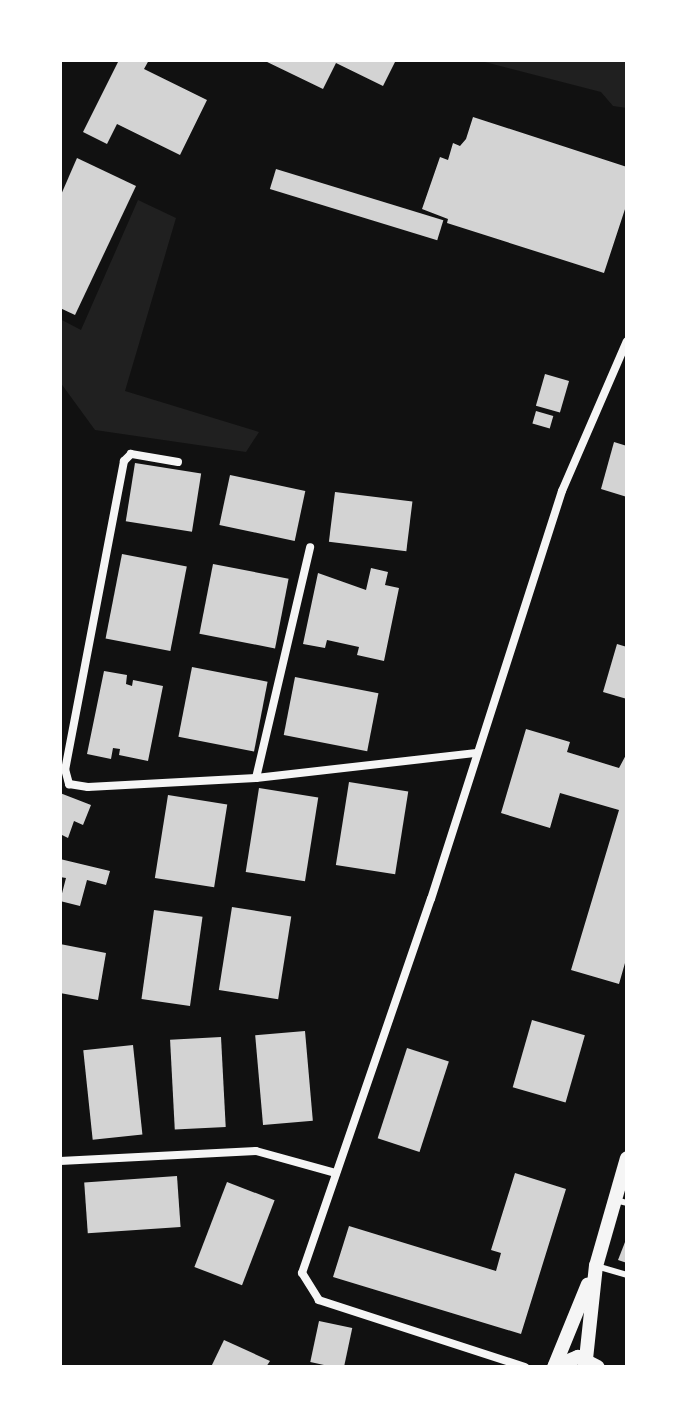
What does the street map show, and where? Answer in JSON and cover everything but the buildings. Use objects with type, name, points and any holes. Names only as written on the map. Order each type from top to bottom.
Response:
[{"type":"street","points":[[525,1367],[319,1300],[302,1273],[562,491],[627,341]]},
{"type":"street","points":[[178,462],[131,454],[124,461],[65,769],[69,784],[88,787],[256,778],[477,753]]},
{"type":"street","points":[[256,778],[310,547]]},
{"type":"street","points":[[60,1161],[256,1151],[336,1173]]},
{"type":"street","points":[[554,1366],[621,1202],[627,1158]]},
{"type":"street","points":[[554,1366],[570,1357],[592,1363],[596,1266]]},
{"type":"lane","points":[[596,1266],[627,1275]]},
{"type":"shaded area","points":[[477,60],[627,60],[627,108],[613,106],[601,92]]},
{"type":"shaded area","points":[[138,200],[176,218],[125,391],[259,432],[246,452],[95,430],[60,382],[60,319],[81,330]]}]
